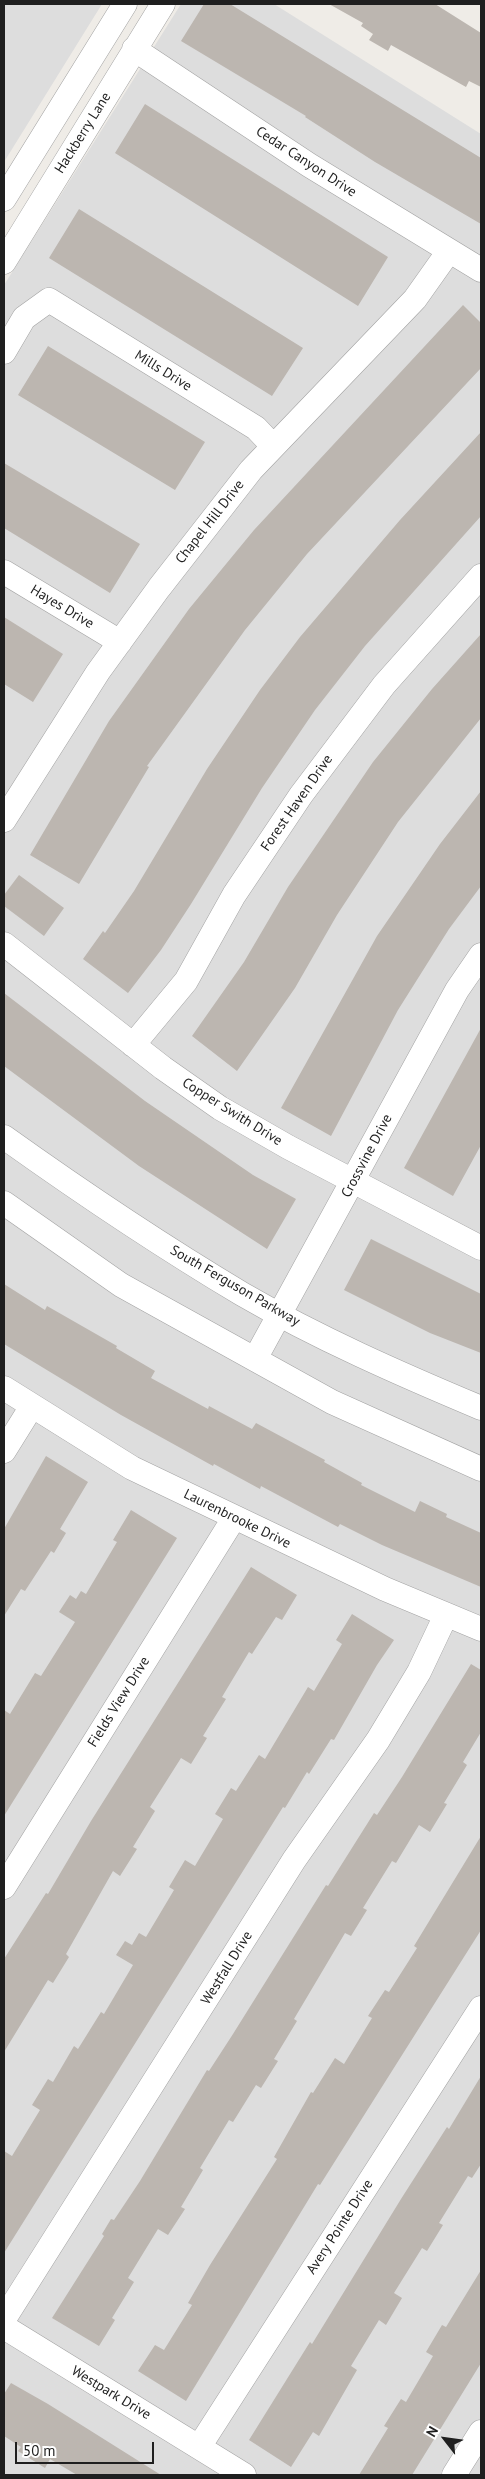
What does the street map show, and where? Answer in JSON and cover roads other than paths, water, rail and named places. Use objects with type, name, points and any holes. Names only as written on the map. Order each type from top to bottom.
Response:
[{"type":"street","points":[[4,199],[125,4]]},
{"type":"street","name":"Hackberry Lane","points":[[4,262],[163,4]]},
{"type":"street","name":"Cedar Canyon Drive","points":[[134,49],[309,165],[481,270]]},
{"type":"street","name":"Chapel Hill Drive","points":[[4,820],[98,672],[239,485],[273,446],[415,299],[450,251]]},
{"type":"street","name":"Mills Drive","points":[[4,352],[24,318],[49,300],[256,428],[273,446]]},
{"type":"street","name":"Hayes Drive","points":[[4,572],[120,642]]},
{"type":"street","name":"Forest Haven Drive","points":[[133,1045],[186,981],[234,895],[301,796],[384,685],[481,576]]},
{"type":"street","name":"Copper Swith Drive","points":[[4,944],[133,1045],[220,1108],[288,1147],[481,1248]]},
{"type":"street","name":"Crossvine Drive","points":[[255,1359],[457,990],[481,955]]},
{"type":"street","name":"South Ferguson Parkway","points":[[4,1136],[98,1204],[242,1294],[341,1346],[481,1408]]},
{"type":"street","points":[[4,1203],[121,1285],[332,1402],[481,1469]]},
{"type":"street","name":"Laurenbrooke Drive","points":[[4,1388],[132,1468],[385,1590],[481,1629]]},
{"type":"street","points":[[4,1451],[32,1406]]},
{"type":"street","name":"Fields View Drive","points":[[4,1887],[234,1518]]},
{"type":"street","name":"Westfall Drive","points":[[4,2319],[294,1860],[378,1740],[419,1672],[446,1614]]},
{"type":"street","name":"Avery Pointe Drive","points":[[200,2447],[481,2008]]},
{"type":"street","name":"Westpark Drive","points":[[4,2327],[244,2475]]},
{"type":"street","points":[[454,2475],[481,2432]]}]
